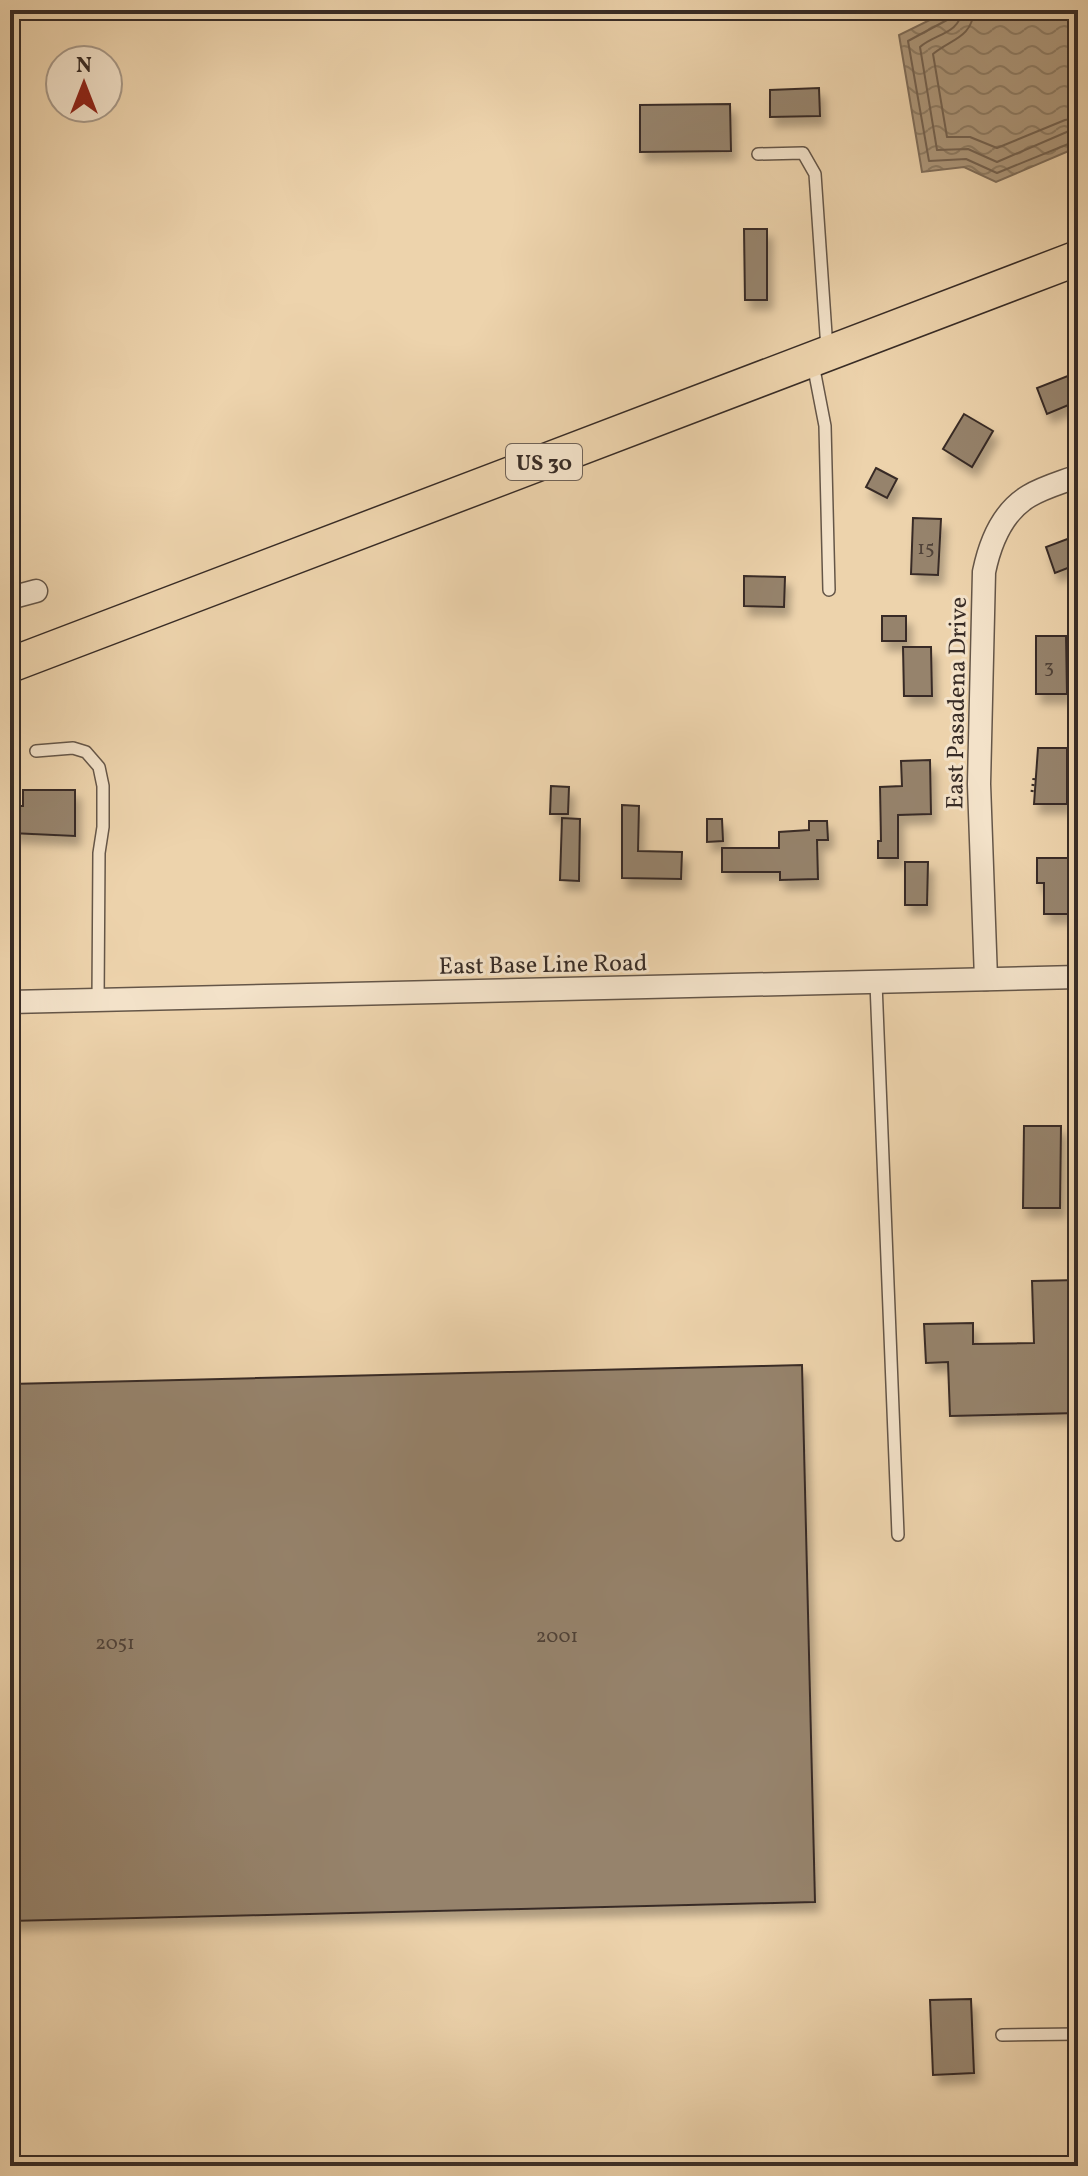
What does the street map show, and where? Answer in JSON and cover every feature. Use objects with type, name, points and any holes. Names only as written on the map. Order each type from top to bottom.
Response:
[{"type":"main road","name":"US 30","points":[[10,665],[1078,258]]},
{"type":"street","name":"East Pasadena Drive","points":[[986,979],[979,784],[984,572],[990,545],[1003,521],[1029,496],[1078,476]]},
{"type":"street","points":[[10,598],[36,591]]},
{"type":"street","name":"East Base Line Road","points":[[10,1002],[1078,977]]},
{"type":"lane","points":[[758,154],[803,153],[815,174],[829,590]]},
{"type":"lane","points":[[10,598],[11,589]]},
{"type":"lane","points":[[36,751],[73,748],[86,752],[99,767],[103,786],[103,827],[99,853],[98,1000]]},
{"type":"lane","points":[[876,983],[898,1535]]},
{"type":"lane","points":[[1002,2035],[1078,2034]]},
{"type":"path","points":[[1032,792],[1034,778]]},
{"type":"water","points":[[950,10],[1078,10],[1078,147],[996,182],[964,167],[922,172],[899,35]]},
{"type":"building","points":[[819,88],[820,116],[770,117],[770,90]]},
{"type":"building","points":[[730,104],[731,151],[640,152],[640,105]]},
{"type":"building","points":[[744,229],[767,229],[767,300],[745,300]]},
{"type":"building","points":[[1078,372],[1078,401],[1047,414],[1037,388]]},
{"type":"building","points":[[964,414],[993,431],[972,467],[943,449]]},
{"type":"building","points":[[876,468],[897,479],[887,498],[866,487]]},
{"type":"building","points":[[913,518],[941,519],[938,575],[911,574]]},
{"type":"building","points":[[1078,535],[1078,564],[1055,573],[1046,547]]},
{"type":"building","points":[[744,576],[785,577],[784,607],[744,606]]},
{"type":"building","points":[[882,616],[906,616],[906,641],[882,641]]},
{"type":"building","points":[[1036,636],[1066,636],[1067,694],[1036,694]]},
{"type":"building","points":[[903,647],[931,647],[932,696],[904,696]]},
{"type":"building","points":[[1038,748],[1067,748],[1067,804],[1034,804]]},
{"type":"building","points":[[930,760],[931,814],[898,815],[898,858],[878,858],[878,841],[881,841],[880,787],[902,786],[901,761]]},
{"type":"building","points":[[551,786],[569,787],[568,814],[550,814]]},
{"type":"building","points":[[23,790],[75,790],[75,836],[11,833],[12,806],[23,806]]},
{"type":"building","points":[[622,805],[639,806],[638,851],[682,852],[681,879],[622,878]]},
{"type":"building","points":[[562,818],[580,819],[579,881],[560,880]]},
{"type":"building","points":[[707,819],[722,819],[723,841],[707,842]]},
{"type":"building","points":[[809,821],[827,821],[828,840],[817,840],[818,879],[780,880],[780,872],[722,872],[722,848],[779,848],[779,832],[809,830]]},
{"type":"building","points":[[1037,858],[1071,858],[1071,914],[1044,914],[1044,883],[1037,883]]},
{"type":"building","points":[[905,862],[928,862],[927,905],[905,905]]},
{"type":"building","points":[[1024,1126],[1061,1126],[1060,1208],[1023,1208]]},
{"type":"building","points":[[1078,1280],[1078,1413],[950,1416],[948,1362],[926,1363],[924,1324],[973,1323],[973,1344],[1034,1343],[1032,1281]]},
{"type":"building","points":[[802,1365],[815,1902],[10,1921],[10,1384]]},
{"type":"building","points":[[971,1999],[974,2073],[933,2075],[930,2000]]}]
